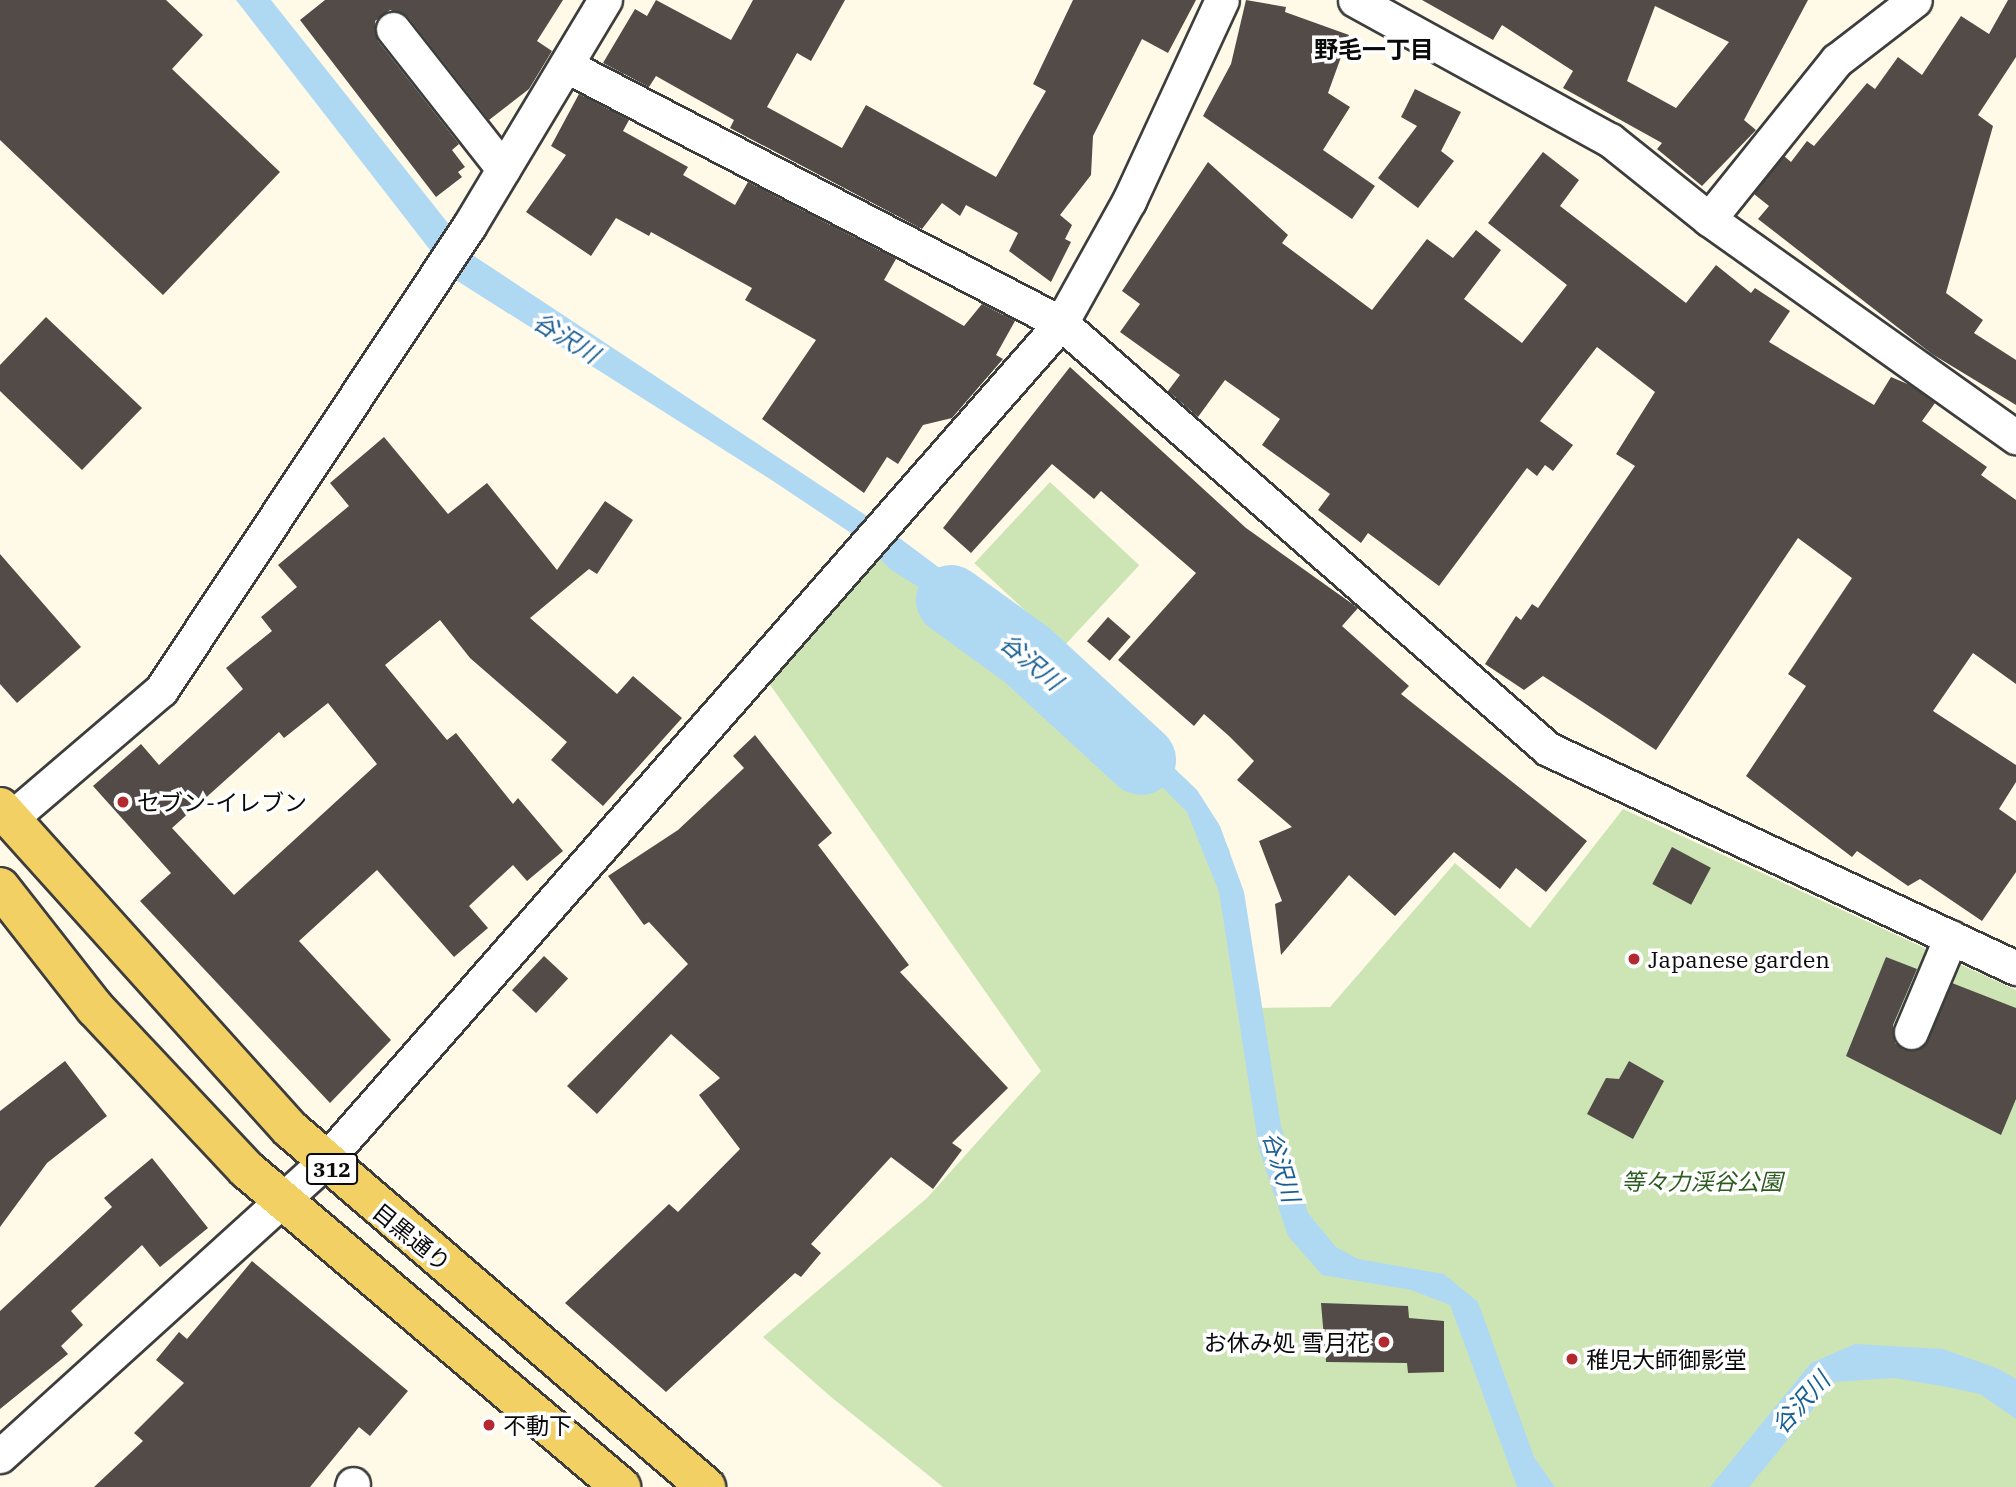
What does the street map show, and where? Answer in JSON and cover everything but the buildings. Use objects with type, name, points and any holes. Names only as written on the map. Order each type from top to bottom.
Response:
[{"type":"main road","name":"目黒通り","points":[[5,813],[222,1059],[324,1162],[706,1487]]},
{"type":"main road","name":"312","points":[[0,887],[95,1008],[280,1200],[621,1487]]},
{"type":"street","points":[[5,813],[161,691],[469,226],[605,0]]},
{"type":"street","points":[[0,1456],[324,1162],[747,675],[884,528],[1061,323],[1129,201],[1222,0]]},
{"type":"street","points":[[1355,0],[1610,140],[1709,219],[2016,437]]},
{"type":"street","points":[[1709,219],[1837,60],[1915,0]]},
{"type":"street","points":[[393,29],[503,169]]},
{"type":"street","points":[[567,66],[1061,323],[1548,750],[2016,968]]},
{"type":"street","points":[[1911,1032],[1951,937]]},
{"type":"green space","points":[[1050,482],[1139,565],[1064,646],[974,563]]},
{"type":"green space","name":"等々力渓谷公園","points":[[897,539],[997,610],[1203,804],[1229,849],[1257,1008],[1330,1007],[1455,863],[1530,928],[1623,809],[2016,990],[2016,1487],[943,1487],[831,1397],[763,1337],[927,1198],[1041,1071],[766,679]]},
{"type":"water","points":[[236,0],[271,0],[474,256],[894,534],[1056,655],[1197,790],[1220,826],[1244,892],[1281,1126],[1308,1213],[1336,1247],[1358,1259],[1444,1274],[1478,1302],[1534,1457],[1555,1487],[1517,1487],[1450,1305],[1411,1290],[1322,1275],[1288,1236],[1259,1149],[1219,892],[1187,812],[1038,663],[890,569],[860,539],[773,481],[451,277]]},
{"type":"water","points":[[1855,1344],[1943,1349],[1999,1369],[2016,1379],[2016,1419],[1980,1394],[1942,1386],[1894,1378],[1835,1382],[1749,1487],[1710,1487],[1811,1363]]},
{"type":"waterway","name":"谷沢川","points":[[951,600],[1027,655],[1141,760]]},
{"type":"place","name":"セブン-イレブン","points":[[123,802]]},
{"type":"place","name":"Japanese garden","points":[[1634,959]]},
{"type":"place","name":"お休み処 雪月花","points":[[1384,1342]]},
{"type":"place","name":"稚児大師御影堂","points":[[1572,1359]]},
{"type":"place","name":"不動下","points":[[489,1425]]},
{"type":"district","name":"野毛一丁目","points":[[1374,50]]}]
